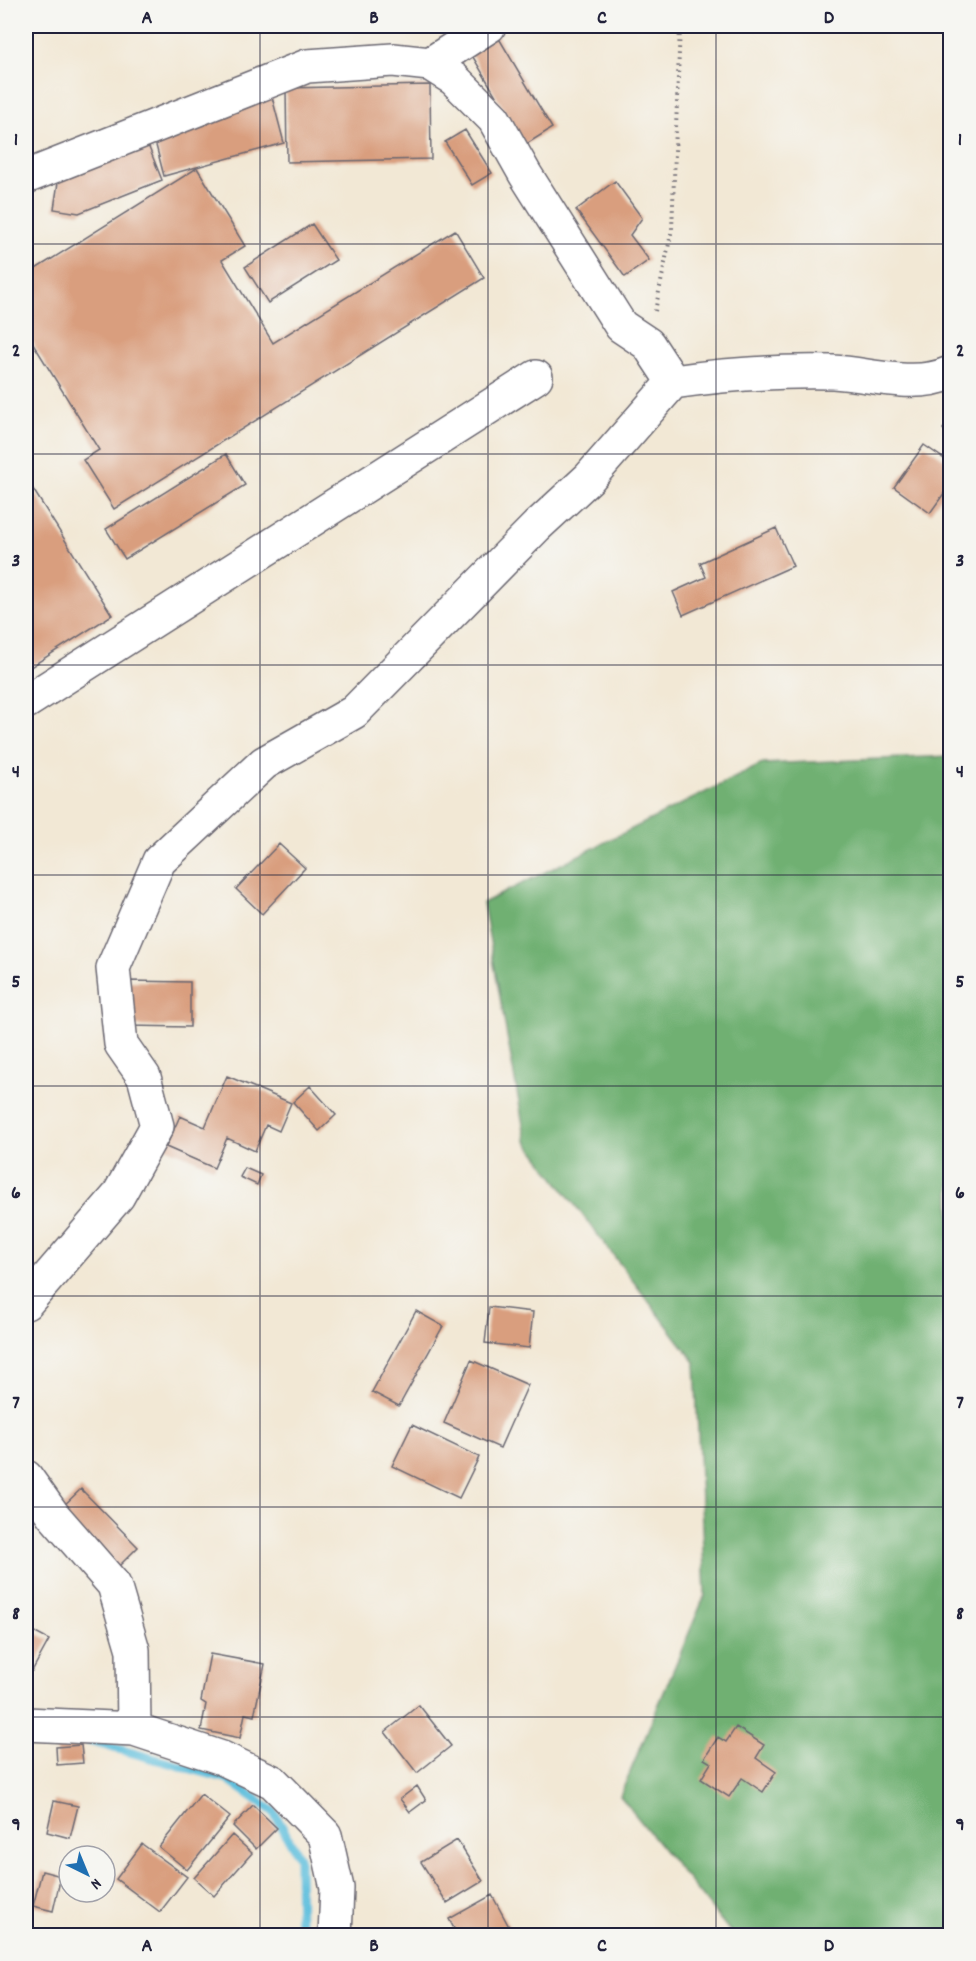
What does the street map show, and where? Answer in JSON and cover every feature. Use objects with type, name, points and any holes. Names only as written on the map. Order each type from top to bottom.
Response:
[{"type":"street","points":[[430,64],[489,26]]},
{"type":"street","points":[[26,177],[307,66],[393,60],[430,64],[454,79],[494,119],[525,174],[621,326],[648,344],[673,382]]},
{"type":"street","points":[[26,1303],[118,1196],[157,1126],[144,1077],[121,1044],[113,968],[159,861],[264,763],[354,712],[537,526],[589,478],[673,382],[715,376],[834,372],[902,380],[937,379],[951,373]]},
{"type":"street","points":[[26,702],[536,377]]},
{"type":"street","points":[[26,1477],[53,1515],[114,1585],[133,1650],[134,1729]]},
{"type":"street","points":[[26,1724],[134,1729],[222,1758],[273,1782],[325,1835],[337,1887],[334,1935]]},
{"type":"path","points":[[648,344],[672,229],[680,26]]},
{"type":"green space","points":[[950,756],[950,1935],[733,1935],[620,1796],[705,1595],[695,1362],[526,1141],[483,903],[762,764]]},
{"type":"building","points":[[497,35],[552,128],[525,145],[470,52]]},
{"type":"building","points":[[430,85],[431,159],[287,162],[286,88]]},
{"type":"building","points":[[272,97],[284,143],[164,176],[152,130]]},
{"type":"building","points":[[465,130],[492,173],[472,185],[445,142]]},
{"type":"building","points":[[144,135],[162,180],[79,213],[54,209],[60,169]]},
{"type":"building","points":[[197,168],[245,246],[222,260],[273,343],[455,230],[484,278],[114,509],[83,460],[99,450],[26,332],[26,275]]},
{"type":"building","points":[[615,181],[642,218],[630,235],[649,260],[625,277],[576,210]]},
{"type":"building","points":[[312,224],[336,260],[268,303],[245,267]]},
{"type":"building","points":[[950,421],[950,437],[943,429]]},
{"type":"building","points":[[924,445],[950,463],[950,485],[930,513],[894,487]]},
{"type":"building","points":[[226,454],[245,485],[125,559],[106,529]]},
{"type":"building","points":[[26,478],[112,615],[26,670]]},
{"type":"building","points":[[776,528],[793,566],[683,615],[673,592],[706,577],[700,563]]},
{"type":"building","points":[[279,844],[305,868],[262,914],[236,889]]},
{"type":"building","points":[[127,981],[190,982],[190,1027],[127,1026]]},
{"type":"building","points":[[227,1076],[291,1103],[279,1131],[266,1125],[255,1151],[227,1138],[214,1168],[166,1147],[180,1116],[205,1127]]},
{"type":"building","points":[[310,1086],[336,1115],[319,1131],[293,1102]]},
{"type":"building","points":[[245,1168],[261,1175],[257,1185],[240,1177]]},
{"type":"building","points":[[489,1307],[533,1312],[529,1348],[485,1343]]},
{"type":"building","points":[[416,1311],[443,1326],[399,1406],[372,1392]]},
{"type":"building","points":[[471,1360],[528,1385],[500,1448],[444,1423]]},
{"type":"building","points":[[412,1425],[479,1457],[459,1498],[392,1466]]},
{"type":"building","points":[[81,1489],[138,1547],[115,1570],[58,1511]]},
{"type":"building","points":[[26,1628],[49,1640],[32,1671],[26,1668]]},
{"type":"building","points":[[210,1654],[265,1664],[254,1716],[245,1714],[240,1738],[201,1730],[206,1704],[201,1701]]},
{"type":"building","points":[[419,1705],[451,1746],[417,1773],[385,1732]]},
{"type":"building","points":[[736,1727],[764,1745],[756,1758],[776,1772],[763,1792],[742,1778],[729,1797],[701,1779],[711,1763],[704,1759],[718,1737],[726,1742]]},
{"type":"building","points":[[81,1745],[83,1763],[57,1765],[56,1747]]},
{"type":"building","points":[[417,1786],[426,1800],[410,1812],[400,1799]]},
{"type":"building","points":[[201,1794],[230,1817],[187,1870],[159,1847]]},
{"type":"building","points":[[54,1801],[78,1806],[70,1838],[47,1832]]},
{"type":"building","points":[[253,1805],[277,1828],[256,1849],[233,1826]]},
{"type":"building","points":[[232,1835],[252,1853],[214,1896],[194,1878]]},
{"type":"building","points":[[457,1840],[483,1881],[447,1903],[421,1862]]},
{"type":"building","points":[[142,1844],[187,1877],[160,1912],[117,1878]]},
{"type":"building","points":[[42,1871],[57,1875],[57,1894],[53,1911],[33,1906]]},
{"type":"building","points":[[492,1895],[514,1936],[458,1936],[449,1919]]},
{"type":"waterway","points":[[89,1741],[228,1779],[273,1811],[299,1857],[300,1936]]}]
